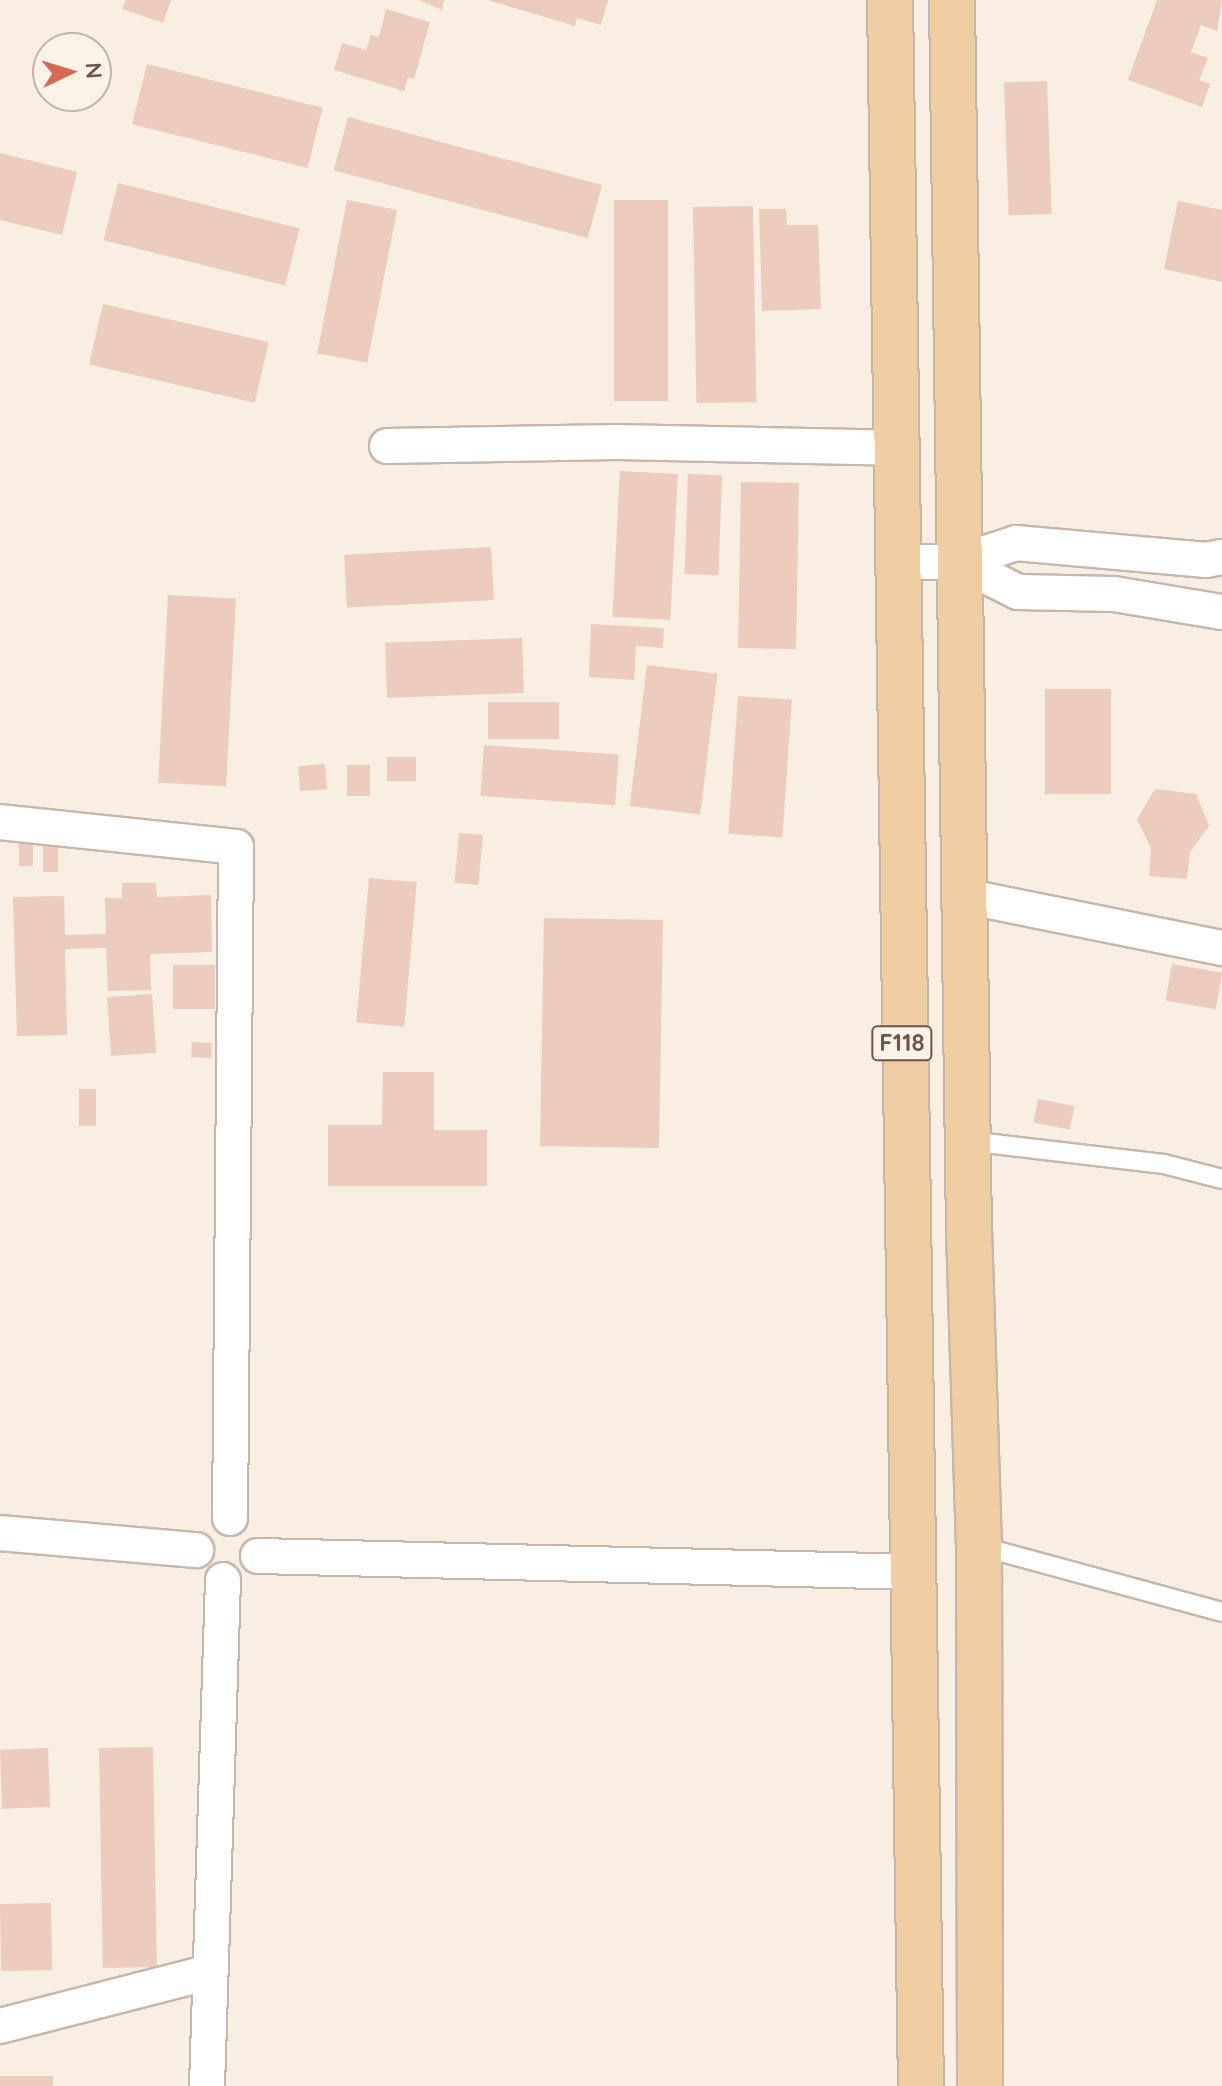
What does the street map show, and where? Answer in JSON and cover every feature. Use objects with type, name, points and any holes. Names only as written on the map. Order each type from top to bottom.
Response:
[{"type":"main road","name":"F118","points":[[890,0],[904,1199],[917,1572],[921,2086]]},
{"type":"main road","name":"F118","points":[[952,0],[968,1141],[979,1546],[980,2086]]},
{"type":"street","points":[[387,446],[617,442],[896,448]]},
{"type":"street","points":[[897,562],[958,562],[1016,543],[1206,560],[1222,557]]},
{"type":"street","points":[[958,562],[1018,592],[1114,594],[1222,612]]},
{"type":"street","points":[[0,822],[236,847],[230,1518]]},
{"type":"street","points":[[964,896],[1222,948]]},
{"type":"street","points":[[230,1518],[252,1530],[258,1556],[251,1569],[223,1580],[210,1574],[196,1550],[206,1527],[230,1518]]},
{"type":"street","points":[[0,1533],[196,1550]]},
{"type":"street","points":[[258,1556],[917,1572]]},
{"type":"street","points":[[207,2086],[223,1580]]},
{"type":"street","points":[[0,2026],[210,1972]]},
{"type":"lane","points":[[968,1141],[1164,1164],[1222,1179]]},
{"type":"lane","points":[[979,1546],[1222,1612]]},
{"type":"building","points":[[126,0],[171,0],[163,23],[122,9]]},
{"type":"building","points":[[419,0],[444,0],[442,10]]},
{"type":"building","points":[[488,0],[608,0],[601,25],[577,18],[575,26]]},
{"type":"building","points":[[1157,0],[1222,0],[1217,31],[1201,25],[1191,52],[1208,58],[1199,80],[1210,84],[1202,107],[1128,80]]},
{"type":"building","points":[[386,9],[430,22],[414,79],[408,77],[404,91],[334,70],[342,43],[366,50],[371,35],[379,37]]},
{"type":"building","points":[[147,64],[323,108],[308,168],[132,124]]},
{"type":"building","points":[[1047,81],[1052,214],[1009,215],[1004,83]]},
{"type":"building","points":[[348,117],[602,185],[588,238],[334,170]]},
{"type":"building","points":[[0,153],[77,172],[62,235],[0,220]]},
{"type":"building","points":[[118,183],[299,228],[285,285],[104,240]]},
{"type":"building","points":[[347,200],[397,210],[367,363],[317,353]]},
{"type":"building","points":[[614,200],[668,200],[668,401],[614,401]]},
{"type":"building","points":[[1178,201],[1222,210],[1222,282],[1164,269]]},
{"type":"building","points":[[753,206],[756,402],[696,403],[693,207]]},
{"type":"building","points":[[759,209],[786,209],[787,225],[818,225],[821,309],[762,311]]},
{"type":"building","points":[[103,304],[269,342],[255,403],[89,364]]},
{"type":"building","points":[[620,471],[678,474],[670,620],[612,617]]},
{"type":"building","points":[[688,474],[722,475],[718,575],[685,574]]},
{"type":"building","points":[[741,482],[799,483],[796,649],[738,648]]},
{"type":"building","points":[[491,547],[494,600],[347,608],[344,555]]},
{"type":"building","points":[[168,595],[236,599],[226,786],[158,783]]},
{"type":"building","points":[[591,624],[664,628],[663,648],[636,646],[634,680],[589,677]]},
{"type":"building","points":[[522,638],[524,693],[387,698],[385,643]]},
{"type":"building","points":[[647,665],[717,674],[700,815],[630,806]]},
{"type":"building","points":[[1045,689],[1111,689],[1111,794],[1045,794]]},
{"type":"building","points":[[738,696],[792,700],[782,837],[728,834]]},
{"type":"building","points":[[488,702],[559,702],[559,739],[488,739]]},
{"type":"building","points":[[484,745],[619,754],[615,805],[480,796]]},
{"type":"building","points":[[387,757],[416,757],[416,781],[387,781]]},
{"type":"building","points":[[325,764],[327,789],[300,791],[298,766]]},
{"type":"building","points":[[347,765],[370,765],[370,796],[347,796]]},
{"type":"building","points":[[1155,789],[1196,794],[1209,826],[1190,852],[1187,879],[1149,876],[1151,848],[1137,819]]},
{"type":"building","points":[[459,833],[483,835],[479,885],[455,883]]},
{"type":"building","points":[[43,837],[58,837],[58,872],[43,872]]},
{"type":"building","points":[[19,839],[33,839],[33,866],[19,866]]},
{"type":"building","points":[[369,878],[417,882],[404,1027],[356,1022]]},
{"type":"building","points":[[122,883],[156,883],[157,897],[211,895],[212,952],[150,954],[151,990],[108,991],[106,948],[65,949],[67,1035],[17,1036],[13,897],[64,896],[65,935],[106,934],[105,898],[122,898]]},
{"type":"building","points":[[544,918],[663,920],[659,1148],[540,1146]]},
{"type":"building","points":[[1172,964],[1222,973],[1216,1009],[1166,1000]]},
{"type":"building","points":[[173,965],[215,965],[215,1009],[173,1009]]},
{"type":"building","points":[[152,994],[156,1053],[111,1056],[107,997]]},
{"type":"building","points":[[192,1042],[212,1043],[211,1058],[191,1057]]},
{"type":"building","points":[[383,1072],[434,1072],[434,1130],[487,1130],[487,1186],[328,1186],[328,1125],[382,1125]]},
{"type":"building","points":[[79,1089],[96,1089],[96,1126],[79,1126]]},
{"type":"building","points":[[1038,1099],[1074,1106],[1070,1130],[1033,1123]]},
{"type":"building","points":[[153,1747],[157,1967],[103,1968],[99,1748]]},
{"type":"building","points":[[48,1748],[50,1807],[2,1809],[0,1750]]},
{"type":"building","points":[[51,1903],[52,1970],[1,1971],[0,1904]]},
{"type":"building","points":[[0,2076],[53,2076],[53,2086],[0,2086]]}]
